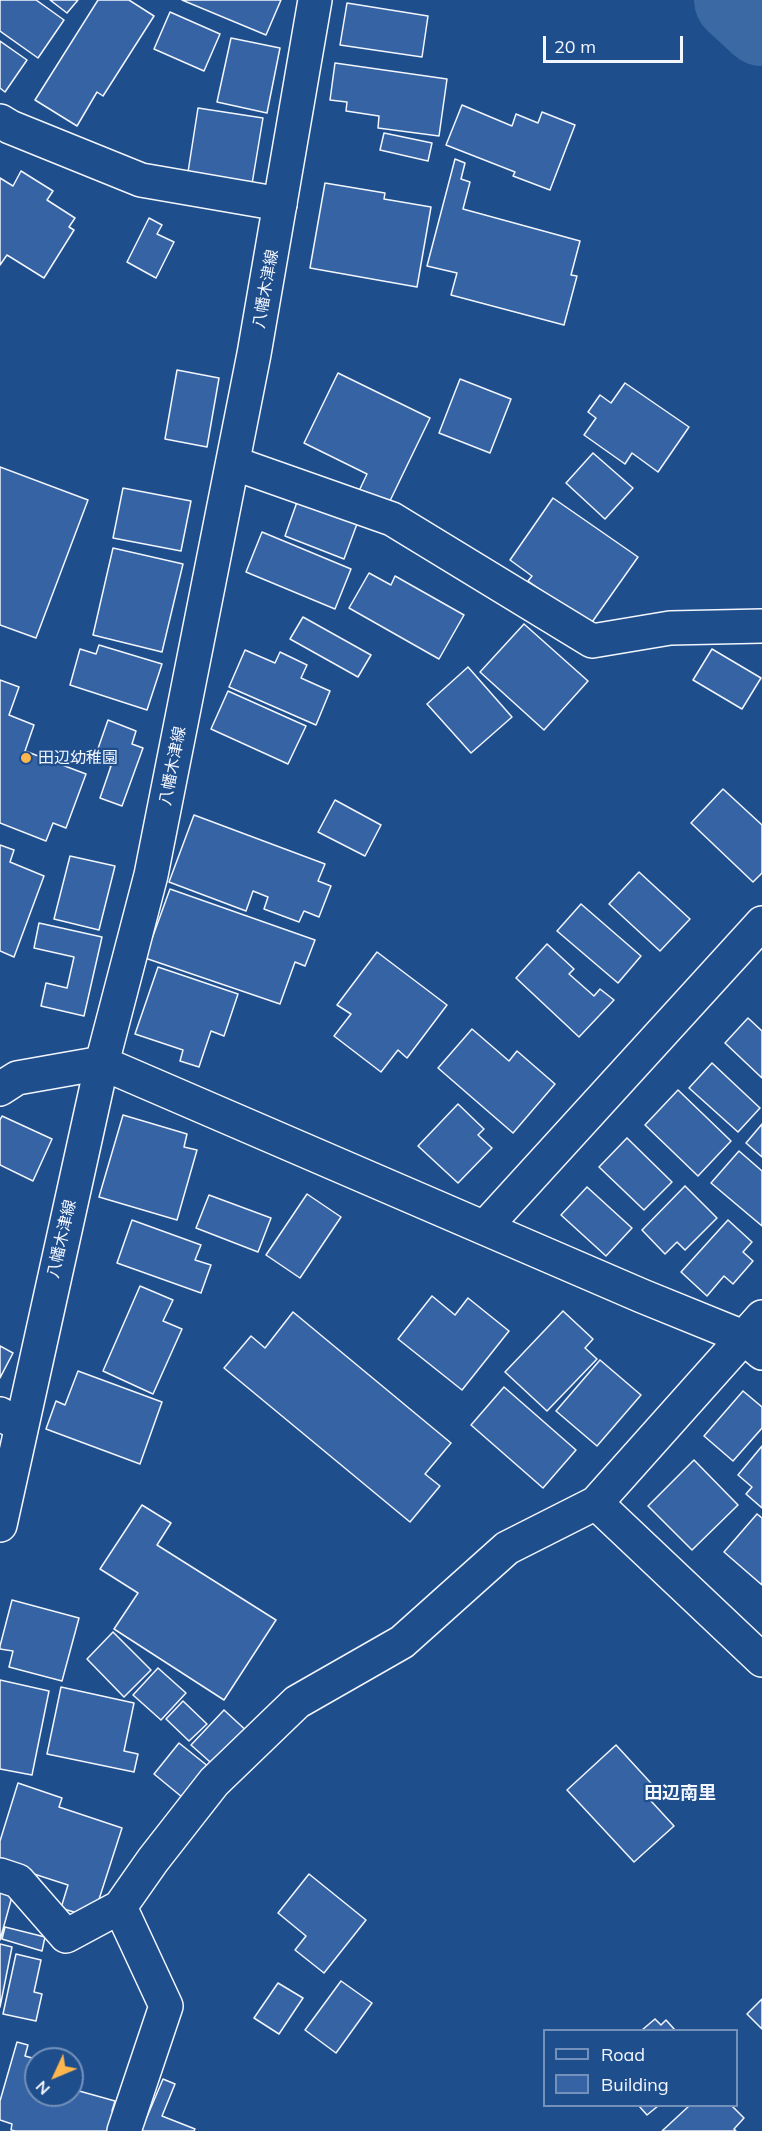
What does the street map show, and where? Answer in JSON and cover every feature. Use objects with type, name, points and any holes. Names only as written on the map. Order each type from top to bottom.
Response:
[{"type":"street","name":"八幡木津線","points":[[0,1525],[10,1420],[152,875],[255,354],[315,0]]},
{"type":"street","points":[[0,121],[141,180],[280,204]]},
{"type":"street","points":[[233,463],[392,519],[592,641],[670,628],[762,626]]},
{"type":"street","points":[[485,1227],[762,923]]},
{"type":"street","points":[[0,1089],[17,1078],[102,1063],[642,1296],[756,1336],[596,1503],[507,1548],[402,1642],[297,1702],[214,1782],[153,1860],[120,1907],[66,1936],[18,1881],[0,1875]]},
{"type":"street","points":[[596,1503],[762,1660]]},
{"type":"street","points":[[120,1907],[166,2006],[124,2131]]},
{"type":"building","points":[[0,0],[36,0],[64,20],[38,58],[0,31]]},
{"type":"building","points":[[50,0],[78,0],[67,13]]},
{"type":"building","points":[[98,0],[129,0],[154,16],[103,96],[97,92],[77,126],[35,100]]},
{"type":"building","points":[[182,0],[281,0],[266,35]]},
{"type":"building","points":[[347,3],[428,16],[422,57],[340,45]]},
{"type":"building","points":[[170,12],[220,34],[204,71],[154,49]]},
{"type":"building","points":[[231,38],[280,48],[267,113],[217,102]]},
{"type":"building","points":[[0,41],[27,60],[5,92],[0,88]]},
{"type":"building","points":[[335,63],[447,79],[439,136],[378,128],[379,116],[346,111],[347,102],[330,100]]},
{"type":"building","points":[[462,105],[512,126],[516,114],[538,123],[542,112],[575,125],[550,190],[513,176],[515,172],[446,145]]},
{"type":"building","points":[[198,108],[263,118],[250,196],[186,185]]},
{"type":"building","points":[[384,133],[432,143],[428,161],[380,150]]},
{"type":"building","points":[[455,159],[465,163],[461,179],[470,182],[463,209],[580,241],[571,275],[577,276],[564,325],[451,295],[457,273],[427,266]]},
{"type":"building","points":[[21,171],[53,191],[47,200],[75,218],[69,227],[74,230],[44,278],[7,255],[0,265],[0,178],[13,186]]},
{"type":"building","points":[[325,183],[385,193],[384,199],[431,207],[417,287],[310,268]]},
{"type":"building","points":[[149,218],[162,225],[157,234],[174,242],[156,278],[127,262]]},
{"type":"building","points":[[177,370],[219,378],[207,447],[165,439]]},
{"type":"building","points":[[338,373],[430,418],[387,507],[358,493],[367,474],[304,443]]},
{"type":"building","points":[[460,379],[511,399],[490,453],[439,433]]},
{"type":"building","points":[[625,383],[689,427],[658,472],[632,453],[625,464],[584,435],[596,418],[588,412],[600,395],[611,403]]},
{"type":"building","points":[[593,453],[633,488],[605,519],[566,483]]},
{"type":"building","points":[[0,467],[88,500],[36,638],[0,625]]},
{"type":"building","points":[[123,488],[191,501],[181,551],[113,538]]},
{"type":"building","points":[[553,498],[638,557],[590,625],[528,581],[532,576],[510,560]]},
{"type":"building","points":[[297,502],[357,524],[344,559],[285,536]]},
{"type":"building","points":[[262,532],[351,569],[335,609],[246,572]]},
{"type":"building","points":[[113,548],[183,564],[162,652],[93,635]]},
{"type":"building","points":[[369,573],[391,585],[395,576],[464,615],[439,659],[349,608]]},
{"type":"building","points":[[303,617],[371,655],[358,677],[290,639]]},
{"type":"building","points":[[524,624],[588,681],[544,730],[480,672]]},
{"type":"building","points":[[99,645],[162,664],[147,710],[70,685],[80,649],[96,654]]},
{"type":"building","points":[[712,649],[761,678],[742,709],[693,680]]},
{"type":"building","points":[[245,650],[275,663],[280,652],[307,665],[301,678],[330,691],[316,725],[229,687]]},
{"type":"building","points":[[468,667],[512,717],[471,753],[427,704]]},
{"type":"building","points":[[0,680],[19,687],[9,715],[34,725],[25,751],[86,774],[66,828],[53,823],[46,841],[0,823]]},
{"type":"building","points":[[228,691],[306,726],[288,764],[211,729]]},
{"type":"building","points":[[108,720],[136,731],[132,744],[143,748],[122,806],[100,798],[111,766],[94,760]]},
{"type":"building","points":[[723,789],[762,825],[762,873],[753,882],[691,823]]},
{"type":"building","points":[[335,800],[381,825],[365,856],[318,832]]},
{"type":"building","points":[[194,815],[325,864],[318,881],[331,886],[319,917],[304,911],[299,922],[264,909],[268,897],[253,891],[246,911],[169,882]]},
{"type":"building","points":[[0,845],[14,850],[10,862],[44,876],[14,957],[0,951]]},
{"type":"building","points":[[70,856],[115,866],[99,930],[54,919]]},
{"type":"building","points":[[639,872],[690,919],[660,951],[609,904]]},
{"type":"building","points":[[170,889],[315,940],[305,966],[295,962],[280,1004],[145,958]]},
{"type":"building","points":[[581,904],[641,956],[618,983],[557,931]]},
{"type":"building","points":[[39,923],[102,937],[84,1016],[41,1006],[46,983],[67,988],[74,957],[34,948]]},
{"type":"building","points":[[547,944],[574,969],[569,974],[594,996],[600,989],[614,1000],[579,1037],[516,978]]},
{"type":"building","points":[[377,952],[447,1005],[407,1058],[398,1050],[381,1072],[334,1036],[351,1014],[337,1005]]},
{"type":"building","points":[[158,967],[238,994],[224,1036],[211,1031],[199,1067],[180,1061],[183,1050],[135,1034]]},
{"type":"building","points":[[748,1018],[762,1031],[762,1078],[725,1043]]},
{"type":"building","points":[[472,1029],[509,1061],[517,1051],[555,1084],[513,1133],[438,1068]]},
{"type":"building","points":[[712,1063],[760,1108],[738,1132],[689,1088]]},
{"type":"building","points":[[678,1090],[731,1141],[698,1176],[645,1125]]},
{"type":"building","points":[[458,1104],[484,1129],[478,1135],[492,1148],[458,1183],[418,1146]]},
{"type":"building","points":[[123,1115],[187,1134],[184,1147],[197,1150],[177,1220],[99,1197]]},
{"type":"building","points":[[2,1116],[52,1139],[33,1181],[0,1165],[0,1120]]},
{"type":"building","points":[[762,1124],[762,1157],[746,1143]]},
{"type":"building","points":[[627,1138],[672,1182],[644,1210],[599,1167]]},
{"type":"building","points":[[739,1151],[762,1171],[762,1226],[711,1183]]},
{"type":"building","points":[[685,1186],[717,1218],[685,1250],[677,1242],[665,1254],[642,1230]]},
{"type":"building","points":[[587,1187],[632,1228],[606,1256],[561,1215]]},
{"type":"building","points":[[307,1194],[341,1217],[300,1278],[266,1255]]},
{"type":"building","points":[[209,1195],[271,1218],[258,1252],[196,1228]]},
{"type":"building","points":[[132,1220],[201,1245],[195,1260],[211,1265],[201,1293],[117,1263]]},
{"type":"building","points":[[728,1220],[752,1242],[743,1252],[753,1261],[733,1284],[724,1276],[707,1296],[681,1272]]},
{"type":"building","points":[[140,1286],[173,1300],[163,1321],[182,1329],[153,1394],[103,1371]]},
{"type":"building","points":[[432,1296],[455,1315],[468,1298],[509,1331],[462,1390],[398,1339]]},
{"type":"building","points":[[563,1311],[593,1339],[585,1348],[597,1359],[547,1411],[505,1372]]},
{"type":"building","points":[[293,1312],[451,1443],[425,1474],[440,1486],[410,1522],[224,1368],[251,1336],[265,1348]]},
{"type":"building","points":[[0,1346],[13,1353],[0,1378]]},
{"type":"building","points":[[600,1360],[641,1395],[597,1446],[556,1411]]},
{"type":"building","points":[[78,1371],[162,1402],[140,1464],[46,1429],[56,1401],[65,1405]]},
{"type":"building","points":[[504,1387],[576,1450],[543,1488],[471,1425]]},
{"type":"building","points":[[743,1391],[762,1407],[762,1428],[733,1461],[704,1436]]},
{"type":"building","points":[[762,1446],[762,1508],[746,1494],[752,1487],[738,1475]]},
{"type":"building","points":[[694,1460],[738,1505],[692,1550],[648,1506]]},
{"type":"building","points":[[142,1505],[171,1523],[157,1545],[276,1620],[224,1700],[114,1629],[138,1593],[100,1569]]},
{"type":"building","points":[[757,1514],[762,1518],[762,1585],[724,1552]]},
{"type":"building","points":[[12,1600],[79,1618],[62,1681],[9,1667],[13,1651],[0,1649],[0,1646]]},
{"type":"building","points":[[113,1632],[151,1670],[124,1697],[87,1659]]},
{"type":"building","points":[[158,1668],[186,1693],[161,1720],[133,1695]]},
{"type":"building","points":[[0,1680],[49,1691],[32,1775],[0,1769]]},
{"type":"building","points":[[61,1687],[134,1703],[124,1751],[138,1754],[134,1772],[47,1754]]},
{"type":"building","points":[[183,1701],[207,1724],[189,1741],[166,1719]]},
{"type":"building","points":[[224,1710],[250,1734],[218,1769],[191,1745]]},
{"type":"building","points":[[179,1743],[214,1771],[188,1802],[154,1774]]},
{"type":"building","points":[[616,1745],[660,1793],[651,1801],[674,1826],[634,1862],[567,1790]]},
{"type":"building","points":[[18,1783],[62,1798],[59,1807],[122,1828],[93,1918],[61,1908],[68,1885],[0,1863],[0,1841]]},
{"type":"building","points":[[309,1874],[366,1920],[324,1973],[295,1950],[306,1936],[278,1913]]},
{"type":"building","points":[[0,1890],[13,1893],[0,1940]]},
{"type":"building","points":[[5,1927],[45,1937],[42,1951],[2,1939]]},
{"type":"building","points":[[0,1944],[12,1947],[0,2007]]},
{"type":"building","points":[[16,1954],[41,1960],[34,1992],[42,1994],[36,2021],[3,2014]]},
{"type":"building","points":[[341,1981],[372,2003],[336,2053],[305,2030]]},
{"type":"building","points":[[278,1983],[303,1998],[279,2034],[254,2018]]},
{"type":"building","points":[[762,1999],[762,2029],[747,2014]]},
{"type":"building","points":[[655,2019],[661,2025],[666,2020],[674,2029],[643,2029]]},
{"type":"building","points":[[17,2042],[28,2045],[24,2047],[24,2107],[84,2107],[84,2092],[115,2101],[112,2111],[117,2113],[112,2131],[15,2131],[11,2130],[12,2124],[0,2120],[0,2101]]},
{"type":"building","points":[[163,2079],[175,2084],[162,2116],[195,2129],[194,2131],[141,2131]]},
{"type":"building","points":[[640,2107],[657,2107],[647,2115]]},
{"type":"building","points":[[688,2107],[733,2107],[744,2118],[734,2129],[736,2131],[662,2131]]},
{"type":"waterway","points":[[736,0],[762,24]]},
{"type":"place","name":"田辺幼稚園","points":[[26,758]]},
{"type":"district","name":"田辺南里","points":[[680,1794]]}]
